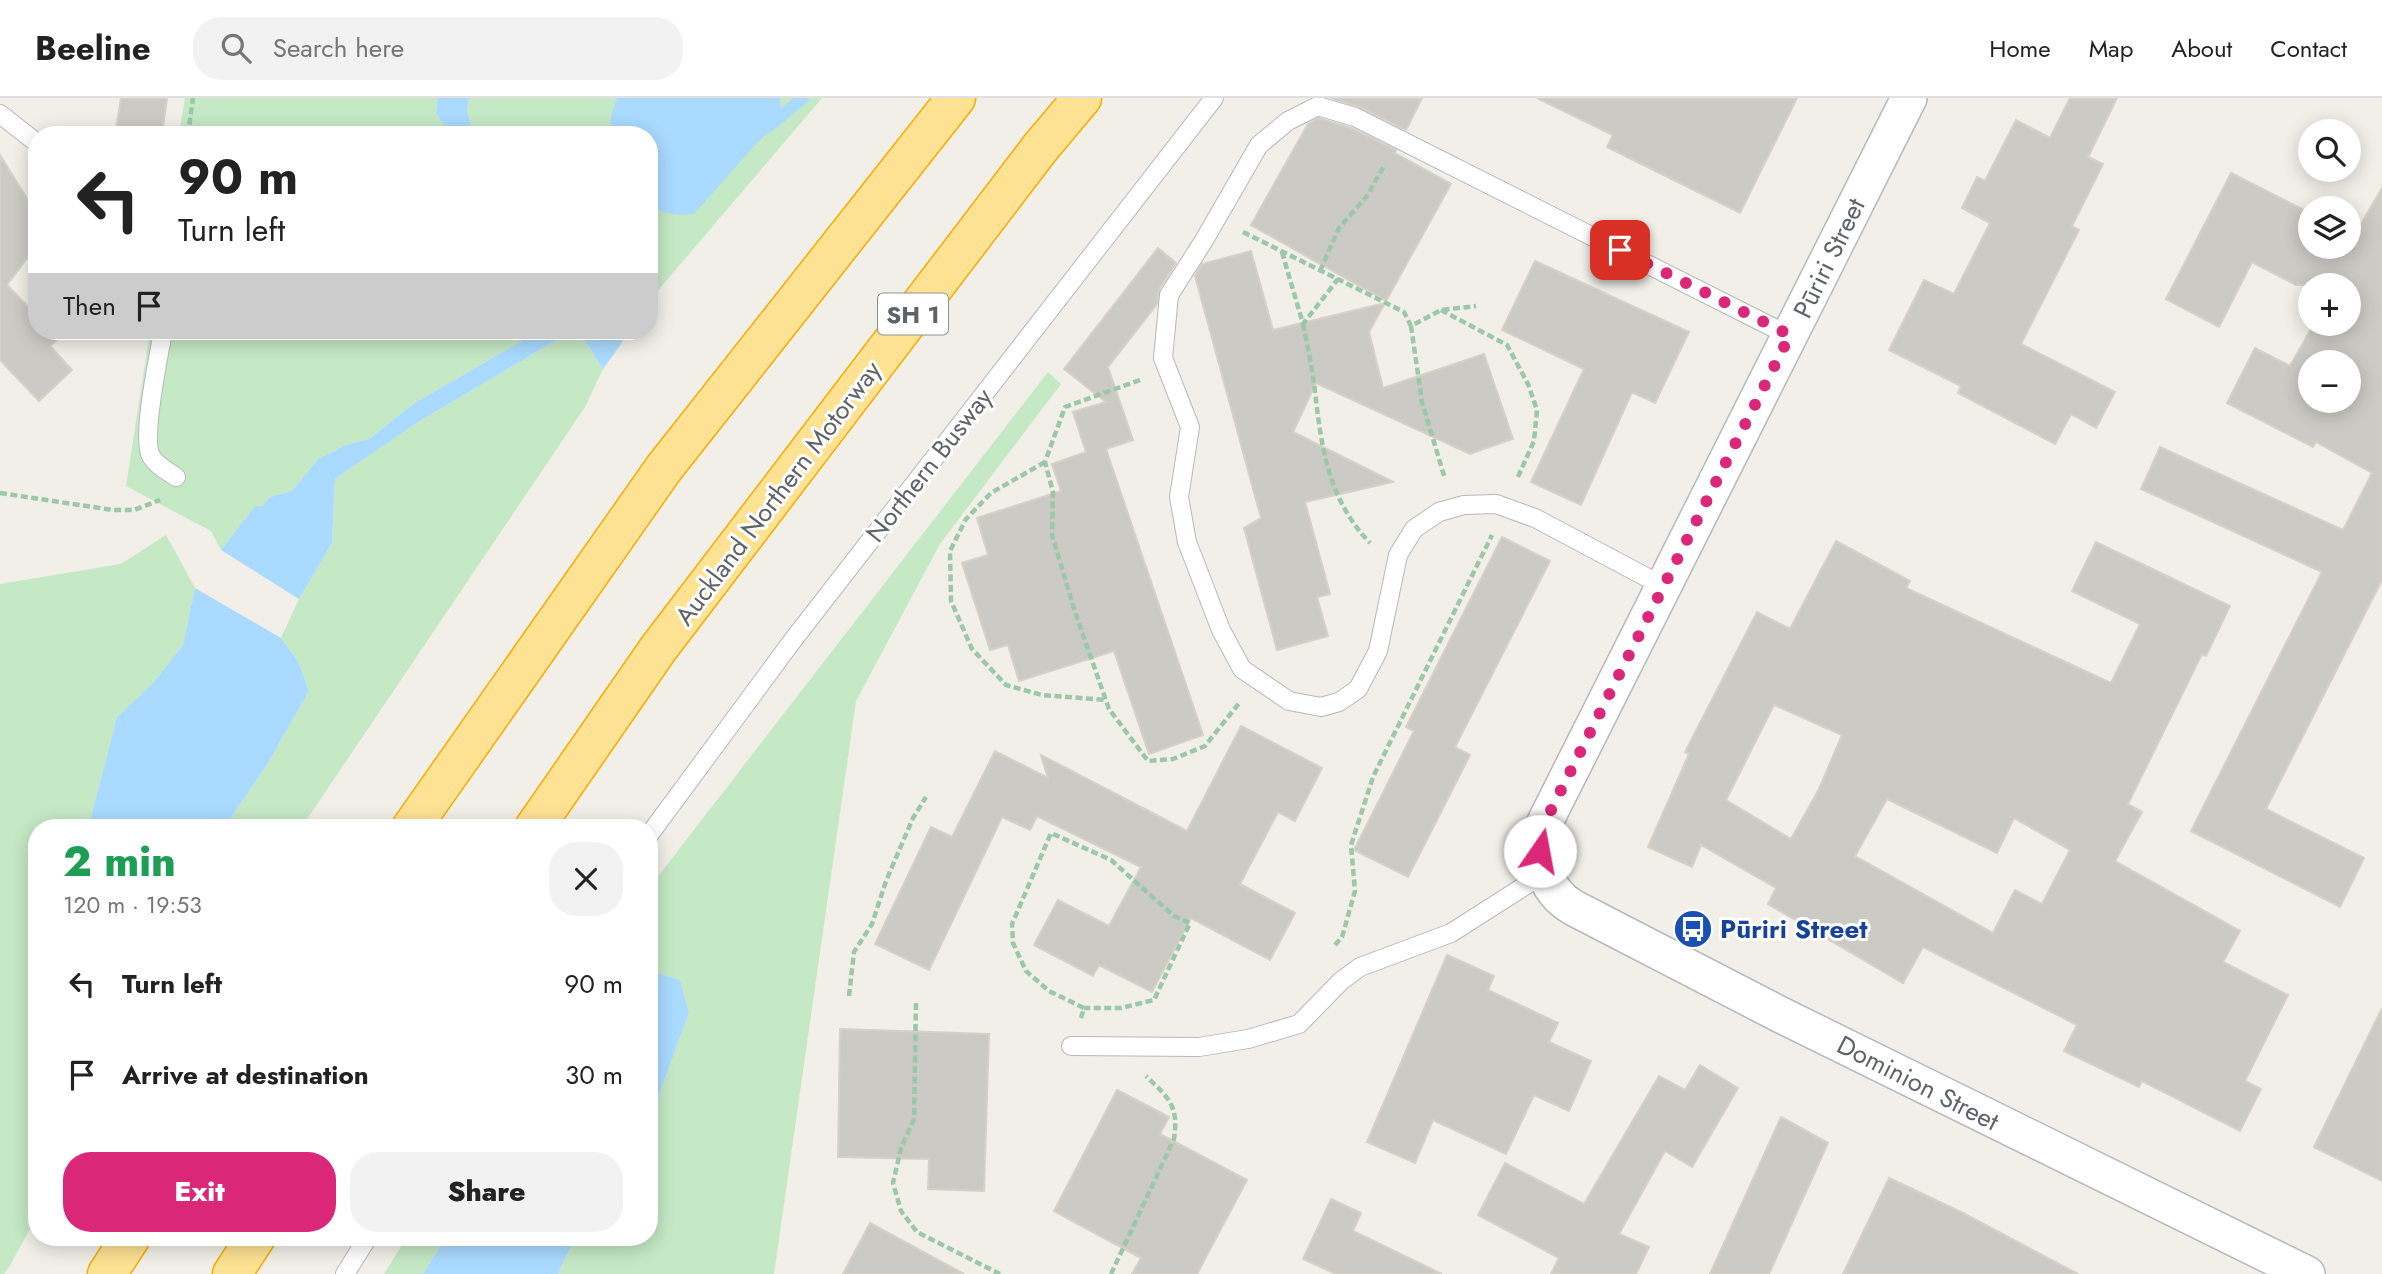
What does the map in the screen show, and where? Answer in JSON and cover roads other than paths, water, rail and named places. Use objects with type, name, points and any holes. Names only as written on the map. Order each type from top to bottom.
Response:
[{"type":"highway","points":[[417,819],[664,468],[956,98]]},
{"type":"highway","name":"Auckland Northern Motorway","points":[[540,819],[658,649],[1040,148],[1082,98]]},
{"type":"highway","points":[[107,1274],[125,1246]]},
{"type":"highway","points":[[232,1274],[250,1246]]},
{"type":"street","name":"Pūriri Street","points":[[1545,873],[1540,841],[1545,822],[1909,98]]},
{"type":"street","name":"Dominion Street","points":[[1545,873],[1557,896],[1596,920],[1769,1009],[2307,1274]]},
{"type":"lane","name":"Northern Busway","points":[[658,823],[793,640],[1214,98]]},
{"type":"lane","points":[[1663,586],[1535,518],[1496,505],[1456,507],[1439,512],[1414,529],[1398,555],[1378,651],[1358,689],[1339,702],[1321,707],[1289,701],[1242,669],[1221,630],[1187,542],[1179,497],[1190,427],[1163,358],[1169,295],[1259,145],[1288,121],[1318,106],[1355,117],[1790,335]]},
{"type":"lane","points":[[0,114],[28,136]]},
{"type":"lane","points":[[162,340],[147,437],[151,457],[176,477]]},
{"type":"lane","points":[[1071,1046],[1199,1047],[1248,1039],[1299,1024],[1341,981],[1360,967],[1451,933],[1545,873]]},
{"type":"lane","points":[[345,1274],[362,1246]]},
{"type":"water","points":[[438,98],[469,98],[467,110],[471,126],[444,126],[436,113]]},
{"type":"water","points":[[617,98],[780,98],[781,121],[756,144],[694,214],[682,215],[658,210],[658,126],[612,126],[611,116]]},
{"type":"water","points":[[523,340],[557,340],[418,422],[335,479],[332,543],[299,599],[221,550],[255,506],[262,506],[270,497],[292,491],[318,459],[346,445],[369,439],[413,404]]},
{"type":"water","points":[[585,340],[623,340],[621,344],[603,369]]},
{"type":"water","points":[[195,588],[281,638],[298,661],[309,691],[268,763],[230,819],[90,819],[117,717],[153,683],[183,645]]},
{"type":"water","points":[[658,973],[680,980],[689,1013],[658,1097]]},
{"type":"water","points":[[440,1246],[571,1246],[558,1274],[423,1274]]},
{"type":"waterway","points":[[768,127],[803,98]]},
{"type":"place","name":"Pūriri Street","points":[[1693,929]]}]
